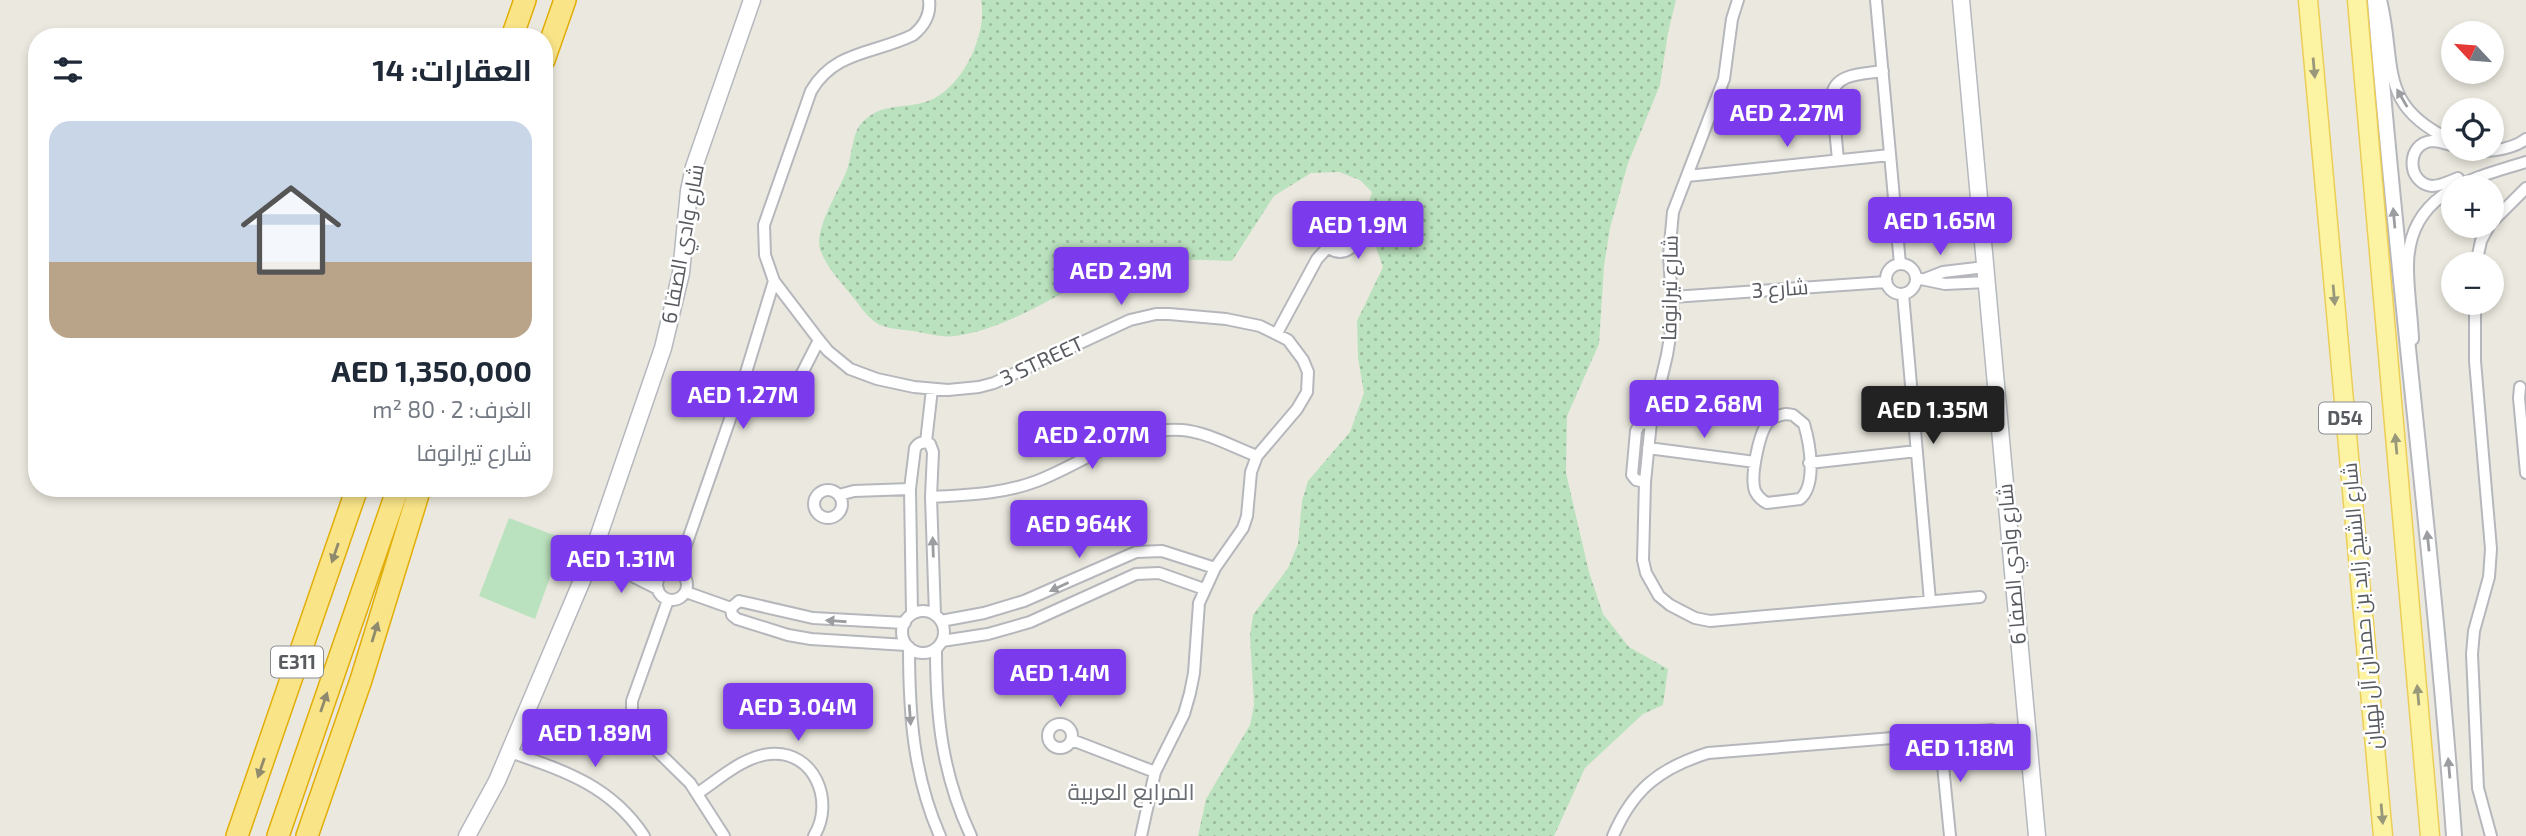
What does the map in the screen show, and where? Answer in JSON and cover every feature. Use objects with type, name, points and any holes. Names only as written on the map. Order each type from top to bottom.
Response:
[{"type":"highway","points":[[515,28],[525,0]]},
{"type":"highway","points":[[553,34],[565,0]]},
{"type":"highway","name":"E311","points":[[237,836],[355,497]]},
{"type":"highway","name":"E311","points":[[278,836],[395,497]]},
{"type":"highway","points":[[307,836],[361,680],[417,497]]},
{"type":"main road","name":"شارع وادي الصفا 6","points":[[467,836],[488,801],[510,752],[591,557],[670,324],[681,273],[694,167],[752,0]]},
{"type":"main road","name":"شارع وادي الصفا 6","points":[[1961,0],[2037,836]]},
{"type":"main road","name":"شارع الشيخ زايد بن حمدان آل نهيان","points":[[2308,0],[2384,836]]},
{"type":"main road","name":"D54","points":[[2357,0],[2430,836]]},
{"type":"street","name":"3 STREET","points":[[929,0],[927,18],[913,35],[839,61],[818,79],[811,91],[764,225],[765,255],[774,281],[838,361],[862,374],[895,383],[932,389],[964,390],[994,383],[1118,326],[1143,317],[1169,314],[1260,326],[1288,340],[1303,360],[1308,382],[1303,401],[1257,456],[1251,472],[1247,516],[1243,528],[1204,589],[1196,617],[1196,651],[1190,693],[1184,714],[1155,772],[1141,836]]},
{"type":"street","name":"شارع تيرانوفا","points":[[1738,0],[1732,19],[1724,79],[1676,201],[1670,234],[1673,297],[1671,339],[1651,422],[1648,448],[1643,560],[1646,573],[1659,596],[1688,616],[1710,621],[1980,597]]},
{"type":"street","points":[[1876,0],[1900,264]]},
{"type":"street","points":[[2378,0],[2389,64],[2399,94],[2410,112],[2425,126],[2441,134]]},
{"type":"street","points":[[2378,0],[2411,387],[2435,614],[2454,836]]},
{"type":"street","points":[[1838,160],[1832,96],[1834,87],[1846,78],[1883,71]]},
{"type":"street","points":[[2441,143],[2434,141],[2420,146],[2414,154],[2412,163],[2417,178],[2430,185],[2440,185],[2490,166],[2526,160]]},
{"type":"street","points":[[2504,144],[2524,142]]},
{"type":"street","points":[[2504,147],[2524,142]]},
{"type":"street","points":[[1687,176],[1890,155]]},
{"type":"street","points":[[2411,387],[2413,323],[2408,259],[2417,227],[2436,200],[2453,187],[2526,160]]},
{"type":"street","points":[[2504,210],[2526,188]]},
{"type":"street","points":[[1277,333],[1317,259],[1329,246]]},
{"type":"street","points":[[1986,274],[1965,270],[1924,278],[1903,294],[1892,291],[1886,282],[1889,270],[1900,264],[1909,266],[1924,278],[1945,284],[1967,284],[1986,274]]},
{"type":"street","points":[[1965,270],[1967,284]]},
{"type":"street","points":[[677,571],[744,379],[774,281]]},
{"type":"street","name":"شارع 3","points":[[1673,297],[1886,282]]},
{"type":"street","points":[[1903,294],[1930,601]]},
{"type":"street","points":[[2475,315],[2475,361],[2491,549],[2489,577],[2474,631],[2472,654],[2479,788],[2491,836]]},
{"type":"street","points":[[744,379],[781,393],[789,392],[795,387],[819,340]]},
{"type":"street","points":[[2520,387],[2526,473]]},
{"type":"street","points":[[926,442],[932,389]]},
{"type":"street","points":[[1786,414],[1793,415],[1804,424],[1810,484],[1805,495],[1794,501],[1773,503],[1761,500],[1755,490],[1755,462],[1766,425],[1771,419],[1786,414]]},
{"type":"street","points":[[1645,482],[1636,480],[1632,475],[1636,431],[1640,424],[1651,422]]},
{"type":"street","points":[[931,497],[979,494],[1023,486],[1109,445],[1166,431],[1191,431],[1257,456]]},
{"type":"street","points":[[926,442],[915,448],[910,489],[908,619],[902,634],[908,646],[908,697],[912,742],[922,786],[940,836]]},
{"type":"street","points":[[926,442],[930,444],[933,452],[931,497],[938,618],[944,635],[939,645],[937,714],[944,757],[956,799],[971,836]]},
{"type":"street","points":[[1648,448],[1755,462]]},
{"type":"street","points":[[1809,463],[1917,452]]},
{"type":"street","points":[[839,495],[854,491],[910,489]]},
{"type":"street","points":[[731,608],[739,601],[813,618],[908,619],[924,611],[938,618],[1024,601],[1136,552],[1162,551],[1215,568]]},
{"type":"street","points":[[591,557],[615,559],[641,574],[668,600]]},
{"type":"street","points":[[591,557],[611,571],[641,574],[677,571]]},
{"type":"street","points":[[611,571],[615,559]]},
{"type":"street","points":[[668,600],[681,598],[686,592],[687,582],[677,571]]},
{"type":"street","points":[[658,589],[658,579],[665,572]]},
{"type":"street","points":[[731,608],[732,615],[737,619],[788,635],[834,642],[908,646],[923,653],[939,645],[1030,622],[1136,574],[1151,572],[1166,575],[1204,589]]},
{"type":"street","points":[[686,592],[731,608]]},
{"type":"street","points":[[668,600],[632,701],[632,719],[641,735],[698,793],[724,836]]},
{"type":"street","points":[[1613,836],[1636,794],[1657,775],[1681,761],[1708,753],[1992,730]]},
{"type":"street","points":[[1940,734],[1950,836]]},
{"type":"street","points":[[1072,740],[1155,772]]},
{"type":"street","points":[[510,752],[578,778],[608,795],[627,813],[644,836]]},
{"type":"street","points":[[698,793],[754,758],[771,753],[788,756],[803,764],[815,776],[822,792],[824,809],[820,826],[814,836]]},
{"type":"green space","points":[[981,0],[1676,0],[1660,85],[1628,163],[1610,228],[1604,266],[1599,344],[1567,416],[1566,473],[1589,572],[1603,614],[1629,647],[1668,669],[1663,705],[1643,714],[1585,768],[1554,836],[1198,836],[1206,799],[1250,725],[1254,705],[1250,636],[1253,615],[1288,568],[1298,544],[1302,501],[1308,481],[1350,432],[1364,393],[1358,358],[1357,321],[1383,267],[1371,233],[1367,209],[1372,192],[1360,180],[1339,172],[1311,173],[1274,196],[1232,261],[1163,260],[1121,267],[1080,284],[998,325],[955,336],[939,336],[880,325],[863,310],[826,263],[819,241],[824,221],[847,170],[860,125],[868,117],[884,109],[919,104],[940,95],[962,73],[976,44],[982,14]]},
{"type":"green space","points":[[509,518],[564,539],[535,619],[479,596]]},
{"type":"district","name":"المرابع العربية","points":[[1131,792]]}]
